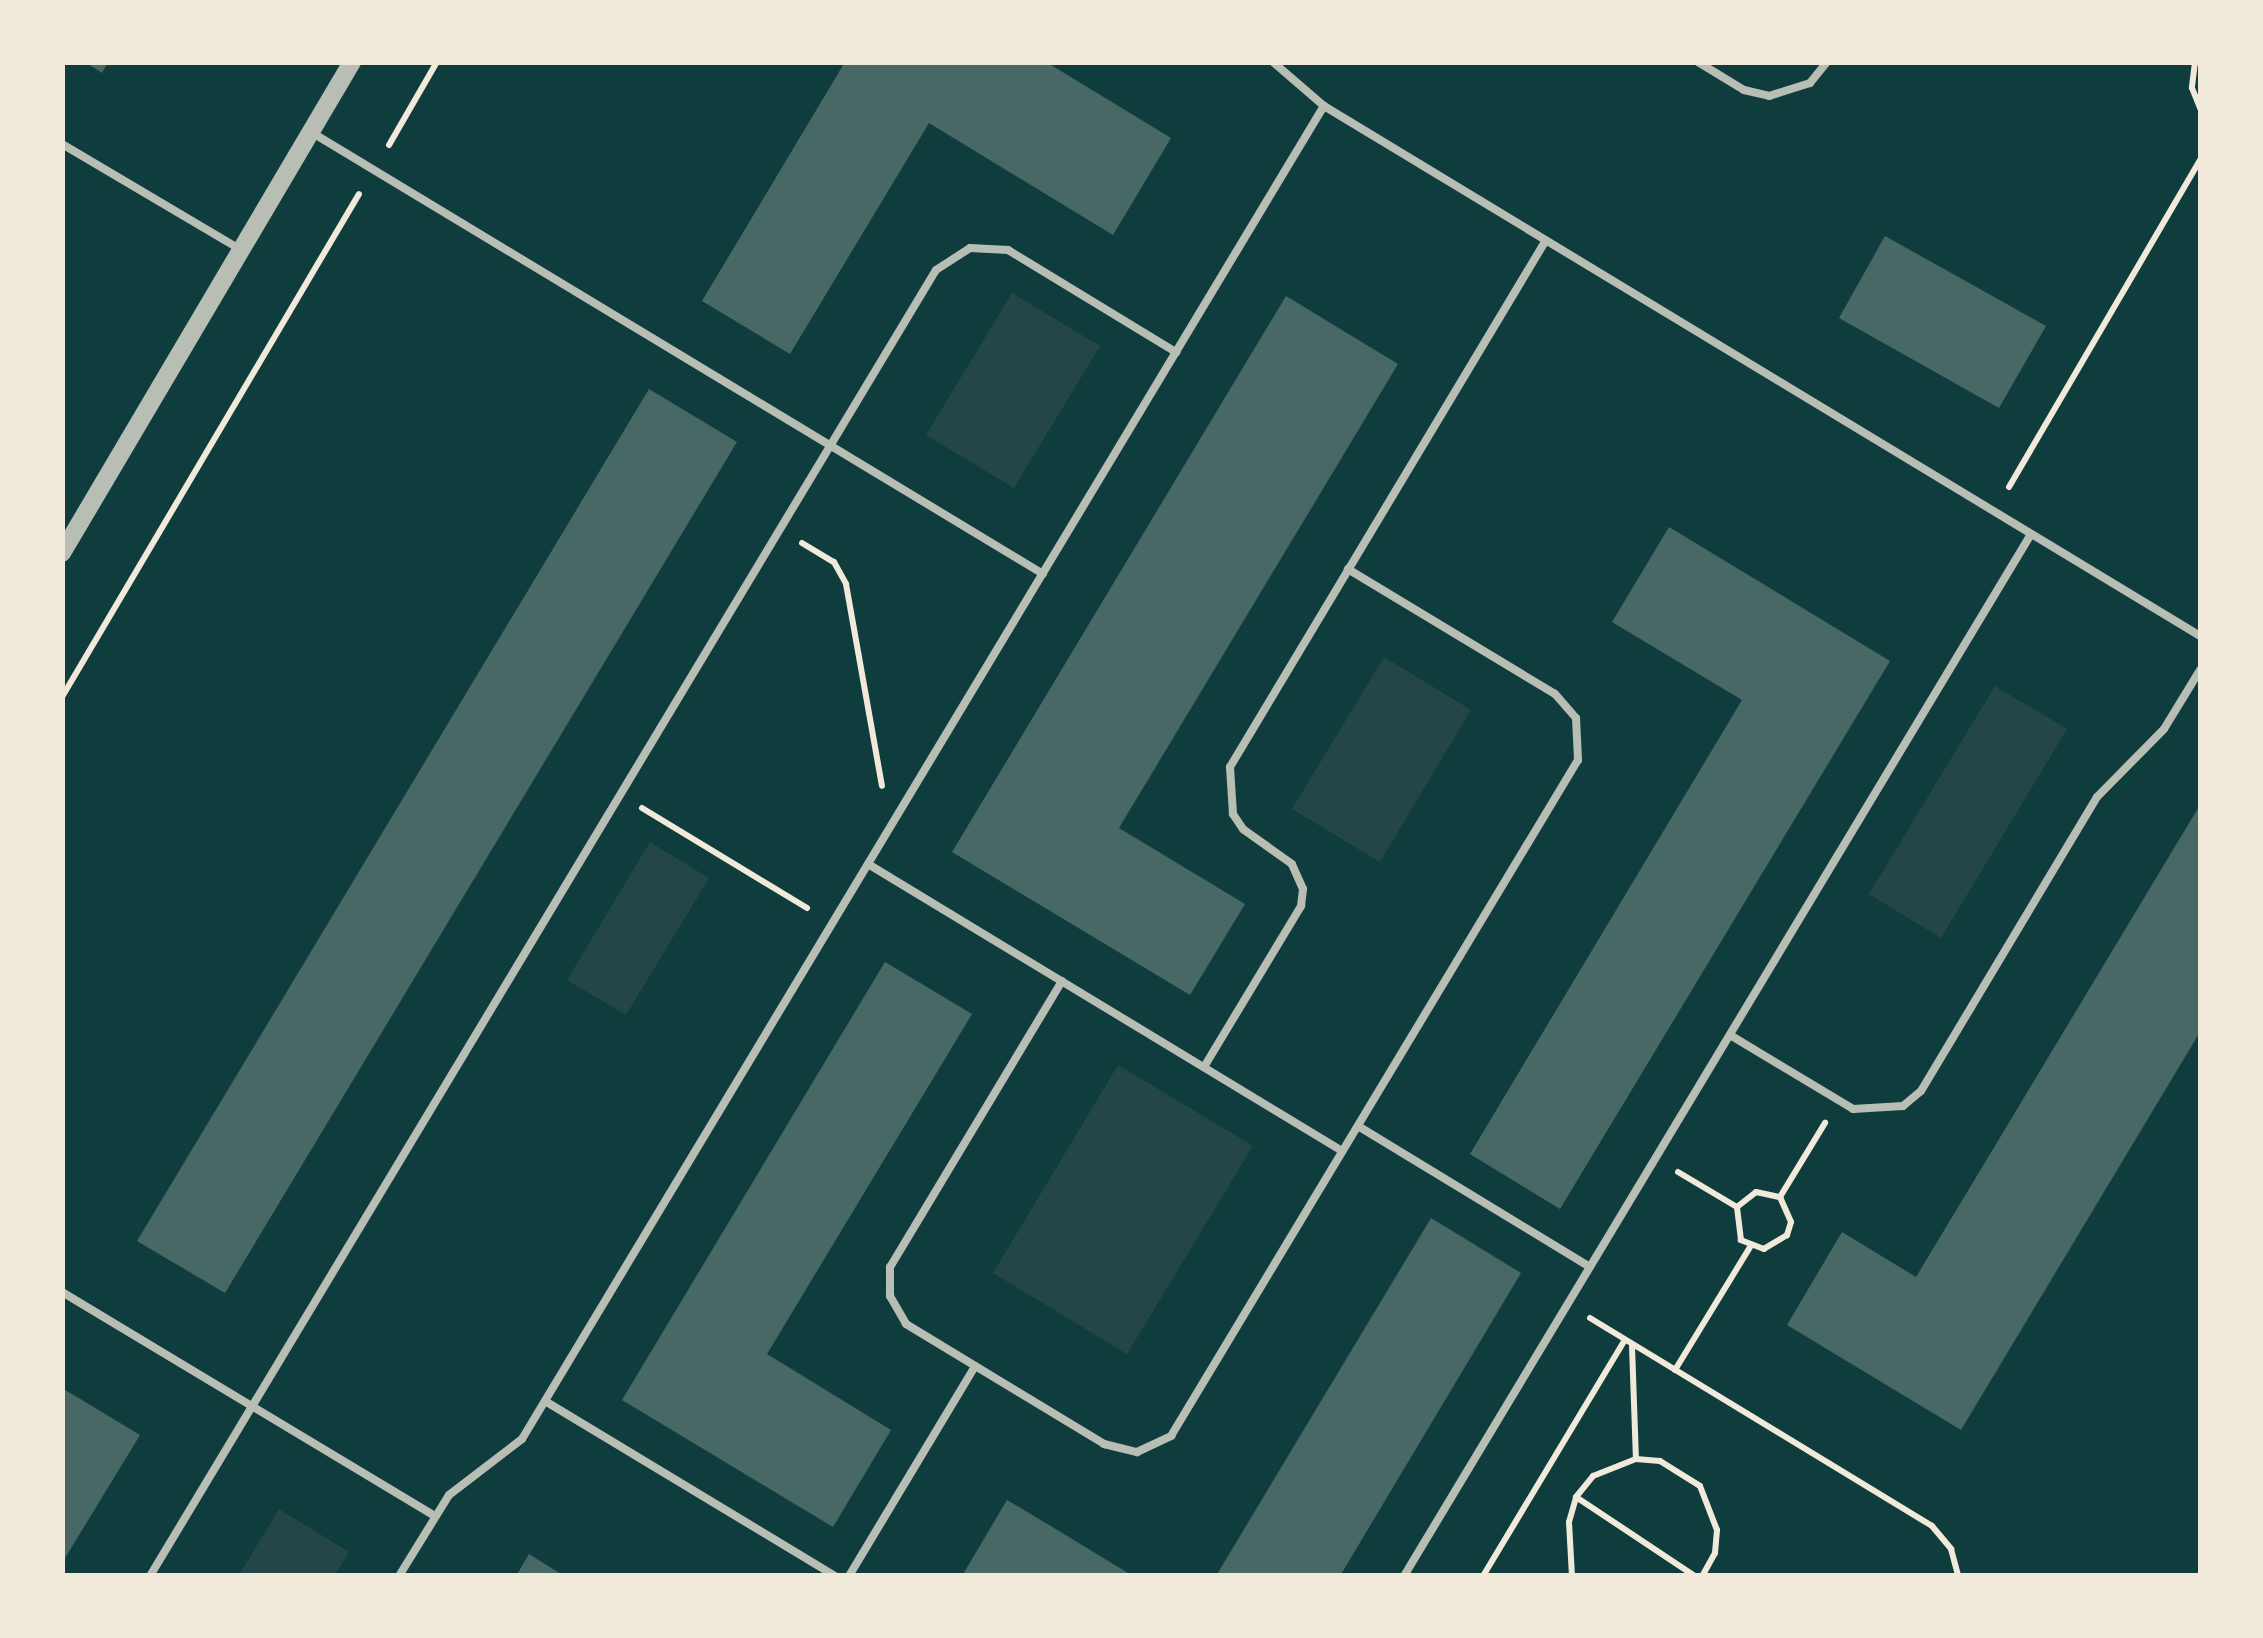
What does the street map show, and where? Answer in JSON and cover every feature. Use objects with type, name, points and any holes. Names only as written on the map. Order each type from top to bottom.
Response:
[{"type":"street","points":[[62,553],[352,62]]},
{"type":"lane","points":[[1272,62],[1324,106],[2200,636]]},
{"type":"lane","points":[[1698,62],[1744,90],[1769,96],[1810,83],[1828,62]]},
{"type":"lane","points":[[400,1576],[456,1488],[516,1446],[546,1401],[1324,106]]},
{"type":"lane","points":[[312,132],[1042,574]]},
{"type":"lane","points":[[62,144],[241,250]]},
{"type":"lane","points":[[1204,1067],[1302,906],[1303,889],[1292,864],[1243,830],[1232,814],[1230,767],[1546,240]]},
{"type":"lane","points":[[150,1576],[936,270],[970,248],[1008,250],[1176,352]]},
{"type":"lane","points":[[1404,1576],[2031,534]]},
{"type":"lane","points":[[1062,981],[890,1266],[890,1296],[906,1324],[1104,1444],[1137,1452],[1159,1445],[1171,1436],[1581,745],[1576,718],[1555,694],[1348,569]]},
{"type":"lane","points":[[1730,1035],[1853,1109],[1887,1111],[1921,1091],[2098,797],[2164,729],[2200,670]]},
{"type":"lane","points":[[868,864],[1342,1151]]},
{"type":"lane","points":[[1358,1126],[1590,1267]]},
{"type":"lane","points":[[62,1292],[435,1516]]},
{"type":"lane","points":[[848,1576],[975,1366]]},
{"type":"lane","points":[[546,1401],[835,1576]]},
{"type":"path","points":[[62,697],[437,62]]},
{"type":"path","points":[[2195,62],[2192,88],[2200,108]]},
{"type":"path","points":[[1995,511],[2200,160]]},
{"type":"path","points":[[780,530],[834,562],[846,584],[890,828]]},
{"type":"path","points":[[620,795],[832,924]]},
{"type":"path","points":[[1780,1197],[1838,1100]]},
{"type":"path","points":[[1656,1158],[1737,1207]]},
{"type":"path","points":[[1756,1192],[1780,1197],[1792,1222],[1787,1235],[1777,1245],[1750,1246],[1735,1230],[1737,1207],[1756,1192]]},
{"type":"path","points":[[1675,1370],[1750,1246]]},
{"type":"path","points":[[1568,1305],[1932,1526],[1951,1549],[1958,1576]]},
{"type":"path","points":[[1629,1342],[1636,1459]]},
{"type":"path","points":[[1483,1576],[1629,1342]]},
{"type":"path","points":[[1572,1576],[1569,1522],[1576,1497],[1593,1476],[1636,1459],[1660,1461],[1700,1486],[1717,1530],[1715,1553],[1698,1576],[1576,1497]]},
{"type":"shaded area","points":[[1012,293],[1100,346],[1014,488],[926,435]]},
{"type":"shaded area","points":[[1384,657],[1471,710],[1380,862],[1292,809]]},
{"type":"shaded area","points":[[1995,686],[2067,729],[1941,938],[1869,894]]},
{"type":"shaded area","points":[[650,842],[709,878],[626,1015],[567,980]]},
{"type":"shaded area","points":[[1118,1065],[1253,1146],[1127,1354],[993,1273]]},
{"type":"shaded area","points":[[279,1509],[349,1552],[335,1575],[239,1575]]},
{"type":"building","points":[[85,62],[108,62],[102,73]]},
{"type":"building","points":[[845,62],[1046,62],[1171,138],[1113,235],[929,123],[790,354],[702,301]]},
{"type":"building","points":[[1885,236],[2046,326],[1999,408],[1839,318]]},
{"type":"building","points":[[1286,296],[1398,364],[1119,828],[1245,904],[1190,995],[952,852]]},
{"type":"building","points":[[649,389],[737,442],[225,1293],[137,1241]]},
{"type":"building","points":[[1669,527],[1890,661],[1560,1209],[1470,1154],[1742,700],[1612,622]]},
{"type":"building","points":[[2200,805],[2200,1032],[1961,1430],[1787,1325],[1842,1232],[1916,1277]]},
{"type":"building","points":[[885,962],[972,1014],[767,1354],[891,1430],[833,1527],[622,1400]]},
{"type":"building","points":[[1431,1218],[1521,1273],[1340,1576],[1216,1576]]},
{"type":"building","points":[[62,1388],[140,1435],[62,1563]]},
{"type":"building","points":[[1007,1500],[1054,1528],[1133,1576],[962,1576]]},
{"type":"building","points":[[529,1554],[564,1576],[516,1576]]}]
